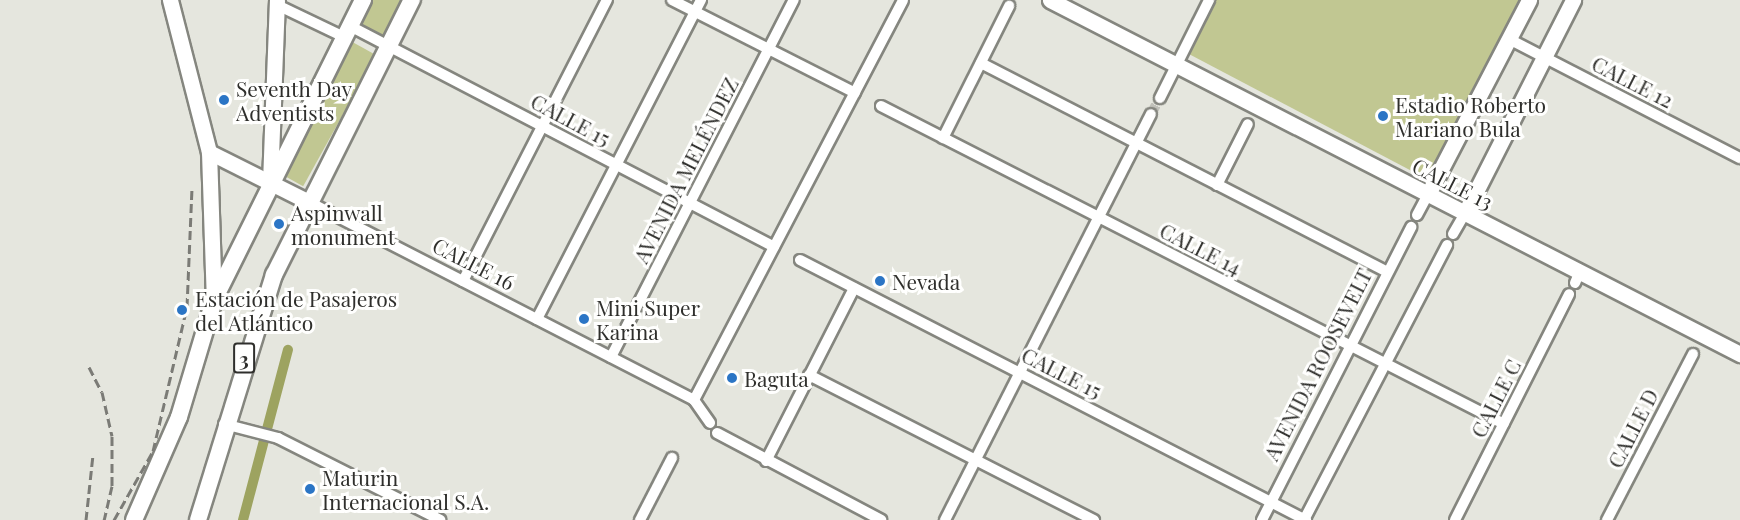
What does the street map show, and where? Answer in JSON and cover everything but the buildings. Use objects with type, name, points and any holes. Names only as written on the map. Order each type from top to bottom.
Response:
[{"type":"main road","points":[[170,0],[209,152],[214,300]]},
{"type":"main road","name":"3","points":[[134,520],[141,512],[179,417],[214,300],[270,183],[363,0]]},
{"type":"main road","name":"3","points":[[198,520],[224,424],[274,274],[412,0]]},
{"type":"main road","name":"CALLE 13","points":[[1050,0],[1465,213],[1698,345],[1740,354]]},
{"type":"main road","points":[[1428,194],[1529,0]]},
{"type":"main road","points":[[1465,213],[1574,0]]},
{"type":"main road","points":[[270,183],[277,3]]},
{"type":"main road","name":"CALLE 16","points":[[209,152],[309,202]]},
{"type":"main road","points":[[185,520],[207,488]]},
{"type":"street","points":[[463,282],[607,0]]},
{"type":"street","points":[[672,0],[855,93]]},
{"type":"street","points":[[537,319],[700,0]]},
{"type":"street","name":"AVENIDA MELÉNDEZ","points":[[611,357],[794,0]]},
{"type":"street","points":[[694,400],[903,0]]},
{"type":"street","points":[[1160,98],[1209,0]]},
{"type":"street","name":"CALLE 15","points":[[277,3],[388,46],[774,247]]},
{"type":"street","points":[[943,138],[1009,6]]},
{"type":"street","name":"CALLE 12","points":[[1509,39],[1740,158]]},
{"type":"street","points":[[981,63],[1388,272]]},
{"type":"street","name":"CALLE 14","points":[[881,106],[1504,424]]},
{"type":"street","points":[[945,520],[1151,114]]},
{"type":"street","points":[[1217,185],[1248,124]]},
{"type":"street","points":[[1418,215],[1428,194]]},
{"type":"street","name":"CALLE 16","points":[[309,202],[694,400],[710,423]]},
{"type":"street","points":[[1454,234],[1465,213]]},
{"type":"street","name":"AVENIDA ROOSEVELT","points":[[1262,520],[1349,345],[1412,227]]},
{"type":"street","points":[[1305,520],[1384,364],[1448,245]]},
{"type":"street","name":"CALLE 15","points":[[801,260],[1272,500],[1305,520]]},
{"type":"street","points":[[766,461],[854,288]]},
{"type":"street","name":"CALLE C","points":[[1455,520],[1569,294]]},
{"type":"street","name":"CALLE D","points":[[1607,520],[1698,345]]},
{"type":"street","points":[[809,375],[1094,520]]},
{"type":"street","points":[[224,424],[243,427],[278,438],[440,520]]},
{"type":"street","points":[[717,433],[881,520]]},
{"type":"street","points":[[640,520],[672,458]]},
{"type":"green space","points":[[367,0],[406,0],[387,38],[356,22]]},
{"type":"green space","name":"Estadio Roberto Mariano Bula","points":[[1215,0],[1520,0],[1427,179],[1187,53]]},
{"type":"green space","points":[[347,39],[376,55],[303,186],[274,170]]},
{"type":"waterway","points":[[243,520],[288,350]]},
{"type":"tunnel","points":[[1151,114],[1160,98]]},
{"type":"railway","points":[[114,520],[153,451],[187,307],[192,187]]},
{"type":"railway","points":[[89,367],[102,392],[112,436],[112,486],[104,520]]},
{"type":"railway","points":[[86,520],[93,454]]},
{"type":"place","name":"Seventh Day Adventists","points":[[224,100]]},
{"type":"place","name":"Estadio Roberto Mariano Bula","points":[[1383,116]]},
{"type":"place","name":"Aspinwall monument","points":[[279,224]]},
{"type":"place","name":"Nevada","points":[[880,281]]},
{"type":"place","name":"Estación de Pasajeros del Atlántico","points":[[182,310]]},
{"type":"place","name":"Mini Super Karina","points":[[584,319]]},
{"type":"place","name":"Baguta","points":[[732,378]]},
{"type":"place","name":"Maturin Internacional S.A.","points":[[310,489]]}]
